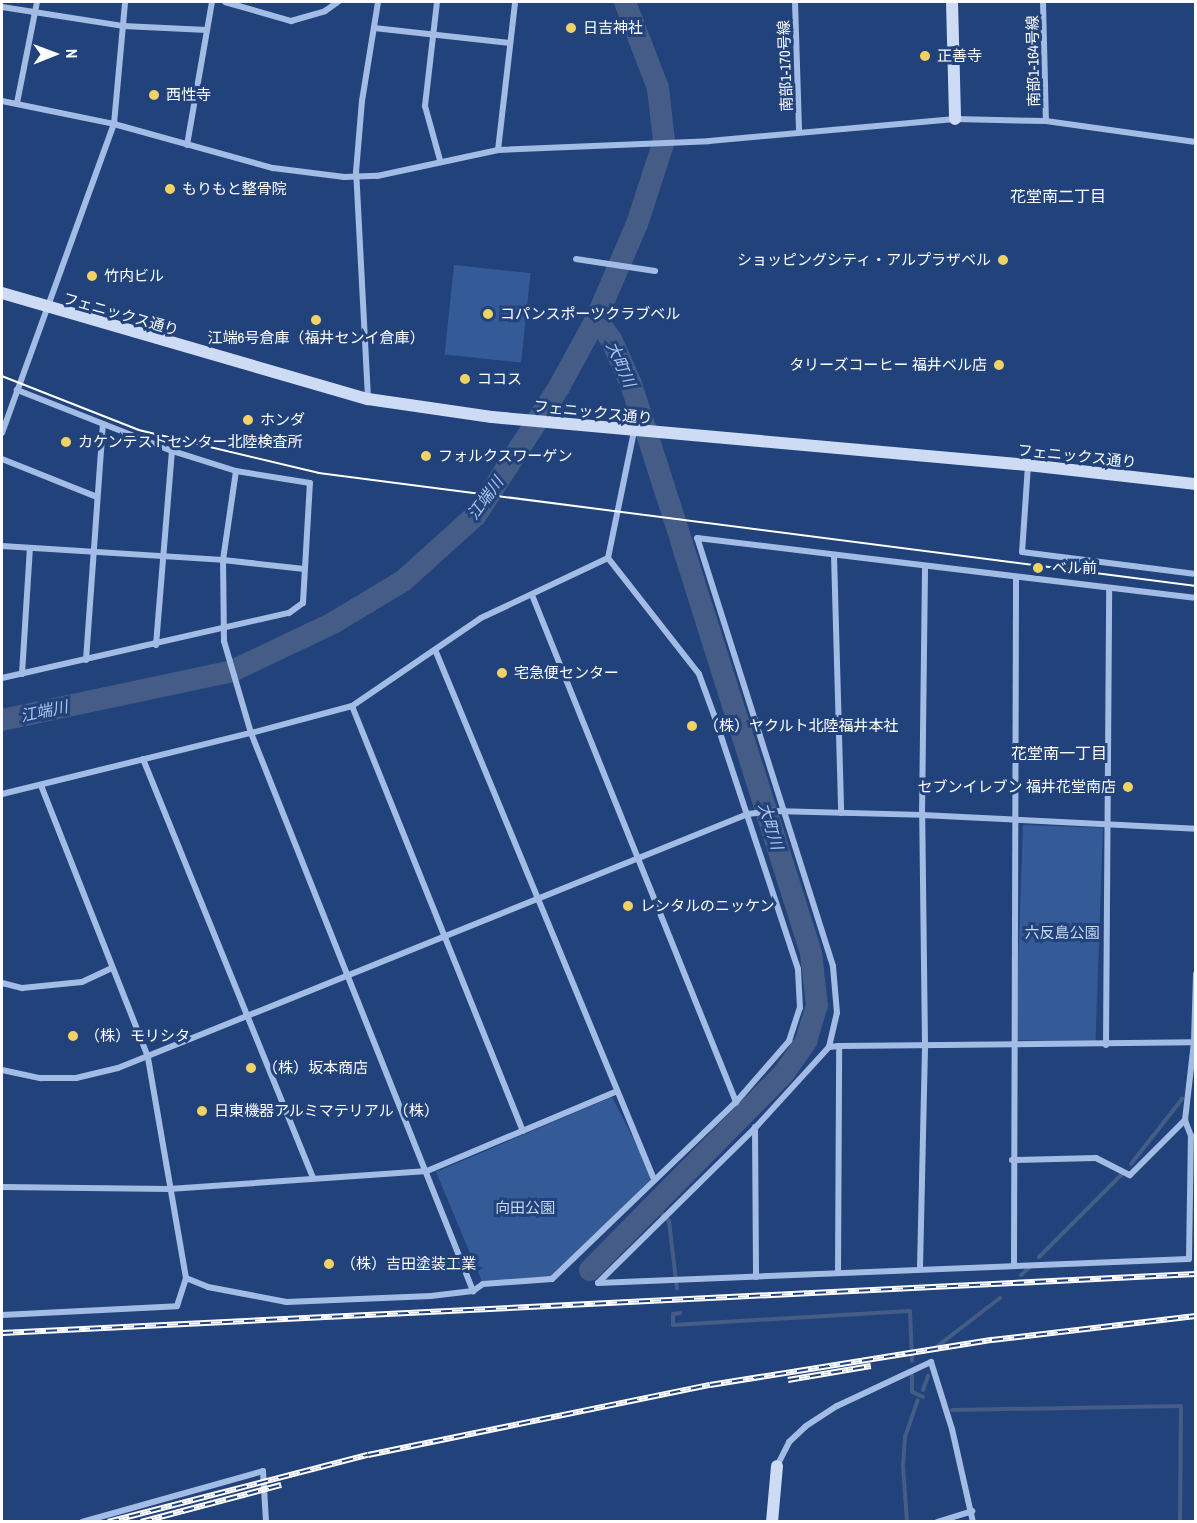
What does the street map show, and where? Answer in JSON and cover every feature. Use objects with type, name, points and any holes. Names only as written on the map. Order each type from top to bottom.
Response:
[{"type":"main road","points":[[951,2],[955,119]]},
{"type":"main road","name":"フェニックス通り","points":[[2,293],[45,308],[368,399],[492,417],[1028,465],[1196,484]]},
{"type":"main road","points":[[772,1521],[777,1466]]},
{"type":"street","points":[[17,103],[37,2]]},
{"type":"street","points":[[2,433],[45,308],[114,124],[125,2]]},
{"type":"street","points":[[187,145],[212,2]]},
{"type":"street","points":[[225,2],[291,21],[325,11],[338,2]]},
{"type":"street","points":[[368,399],[357,177],[362,101],[378,2]]},
{"type":"street","points":[[437,2],[425,106],[440,160]]},
{"type":"street","points":[[498,150],[515,2]]},
{"type":"street","name":"南部1-170号線","points":[[795,2],[799,130]]},
{"type":"street","name":"南部1-164号線","points":[[1043,2],[1046,121]]},
{"type":"street","points":[[2,7],[123,26],[207,30]]},
{"type":"street","points":[[374,28],[510,43]]},
{"type":"street","points":[[2,100],[114,124],[273,168],[357,177],[498,150],[703,141],[799,130],[955,119],[1046,121],[1196,142]]},
{"type":"street","points":[[576,259],[655,271]]},
{"type":"street","points":[[2,678],[224,631],[289,614],[303,603],[310,483],[236,471],[172,451],[17,390]]},
{"type":"street","points":[[86,660],[103,425]]},
{"type":"street","points":[[186,1278],[208,1287],[286,1302],[473,1291],[483,1284],[552,1279],[653,1177],[736,1102],[789,1041],[802,990],[751,813],[699,674],[608,558],[634,431]]},
{"type":"street","points":[[156,645],[172,451]]},
{"type":"street","points":[[2,459],[97,497]]},
{"type":"street","points":[[1028,465],[1022,552],[1196,574]]},
{"type":"street","points":[[236,471],[223,560],[224,641],[251,733],[473,1291]]},
{"type":"street","points":[[1196,598],[1109,590],[697,538],[778,811],[835,977],[837,1013],[829,1047],[755,1126],[598,1283],[1192,1258],[1191,1136],[1185,1120],[1194,1042],[1196,974]]},
{"type":"street","points":[[2,546],[223,560],[305,569]]},
{"type":"street","points":[[22,674],[30,548]]},
{"type":"street","points":[[834,555],[841,813]]},
{"type":"street","points":[[2,794],[352,706],[436,652],[481,618],[608,558]]},
{"type":"street","points":[[920,1268],[925,1045],[922,815],[925,566]]},
{"type":"street","points":[[1014,1264],[1012,1045],[1016,819],[1016,578]]},
{"type":"street","points":[[1106,1045],[1109,590]]},
{"type":"street","points":[[532,595],[635,859],[736,1102]]},
{"type":"street","points":[[436,652],[615,1092],[653,1177]]},
{"type":"street","points":[[352,706],[523,1131]]},
{"type":"street","points":[[143,759],[313,1178]]},
{"type":"street","points":[[2,1315],[177,1306],[186,1278],[148,1057],[41,785]]},
{"type":"street","points":[[2,1070],[41,1078],[76,1078],[148,1057],[751,813],[778,811],[922,815],[1107,822],[1196,829]]},
{"type":"street","points":[[2,983],[22,988],[82,982],[112,968]]},
{"type":"street","points":[[829,1047],[1194,1042]]},
{"type":"street","points":[[838,1273],[839,1046]]},
{"type":"street","points":[[2,1188],[169,1189],[427,1171],[615,1092]]},
{"type":"street","points":[[1012,1160],[1096,1158],[1130,1175],[1185,1120]]},
{"type":"street","points":[[755,1126],[756,1277]]},
{"type":"street","points":[[777,1466],[789,1442],[806,1426],[837,1406],[931,1362],[974,1521]]},
{"type":"street","points":[[82,1521],[263,1471],[266,1521]]},
{"type":"street","points":[[937,1521],[972,1511]]},
{"type":"green space","name":"コパンスポーツクラブベル","points":[[454,265],[531,273],[521,363],[445,355]]},
{"type":"green space","name":"六反島公園","points":[[1023,825],[1103,828],[1095,1043],[1015,1040]]},
{"type":"green space","name":"向田公園","points":[[612,1097],[653,1177],[552,1279],[483,1284],[436,1172]]},
{"type":"waterway","name":"江端川","points":[[2,720],[232,671],[333,623],[403,581],[476,515],[559,387],[596,319],[637,224],[664,141],[658,88],[625,2]]},
{"type":"waterway","name":"大町川","points":[[590,1270],[784,1073],[806,1041],[817,1006],[811,953],[631,384],[611,339],[596,319]]},
{"type":"waterway","points":[[1131,1164],[1182,1099]]},
{"type":"waterway","points":[[1039,1257],[1121,1175]]},
{"type":"waterway","points":[[652,1203],[669,1221],[677,1289]]},
{"type":"waterway","points":[[1021,1275],[1029,1268]]},
{"type":"waterway","points":[[935,1348],[1000,1298]]},
{"type":"waterway","points":[[680,1313],[673,1314],[673,1325],[910,1311],[912,1361]]},
{"type":"waterway","points":[[912,1375],[912,1392],[923,1397]]},
{"type":"waterway","points":[[923,1390],[928,1376]]},
{"type":"waterway","points":[[907,1522],[903,1466],[905,1437],[918,1400]]},
{"type":"waterway","points":[[952,1410],[1181,1406],[1180,1522]]},
{"type":"tram line","points":[[2,376],[139,430],[319,473],[1196,586]]},
{"type":"railway","points":[[2,1333],[1196,1274]]},
{"type":"railway","points":[[108,1522],[368,1455],[710,1385],[992,1340],[1196,1316]]},
{"type":"railway","points":[[788,1380],[871,1366]]},
{"type":"railway","points":[[141,1522],[281,1485]]},
{"type":"place","name":"日吉神社","points":[[571,28]]},
{"type":"place","name":"正善寺","points":[[925,56]]},
{"type":"place","name":"西性寺","points":[[154,95]]},
{"type":"place","name":"もりもと整骨院","points":[[170,189]]},
{"type":"place","name":"ショッピングシティ・アルプラザベル","points":[[1003,260]]},
{"type":"place","name":"竹内ビル","points":[[92,276]]},
{"type":"place","name":"コパンスポーツクラブベル","points":[[488,314]]},
{"type":"place","name":"江端6号倉庫（福井センイ倉庫）","points":[[316,320]]},
{"type":"place","name":"タリーズコーヒー 福井ベル店","points":[[999,365]]},
{"type":"place","name":"ココス","points":[[465,379]]},
{"type":"place","name":"ホンダ","points":[[248,420]]},
{"type":"place","name":"カケンテストセンター北陸検査所","points":[[66,442]]},
{"type":"place","name":"フォルクスワーゲン","points":[[426,456]]},
{"type":"place","name":"ベル前","points":[[1038,568]]},
{"type":"place","name":"宅急便センター","points":[[502,673]]},
{"type":"place","name":"（株）ヤクルト北陸福井本社","points":[[692,726]]},
{"type":"place","name":"セブンイレブン 福井花堂南店","points":[[1128,787]]},
{"type":"place","name":"レンタルのニッケン","points":[[628,906]]},
{"type":"place","name":"（株）モリシタ","points":[[73,1036]]},
{"type":"place","name":"（株）坂本商店","points":[[251,1068]]},
{"type":"place","name":"日東機器アルミマテリアル（株）","points":[[202,1111]]},
{"type":"place","name":"（株）吉田塗装工業","points":[[329,1264]]},
{"type":"district","name":"花堂南二丁目","points":[[1058,196]]},
{"type":"district","name":"花堂南一丁目","points":[[1059,753]]}]
